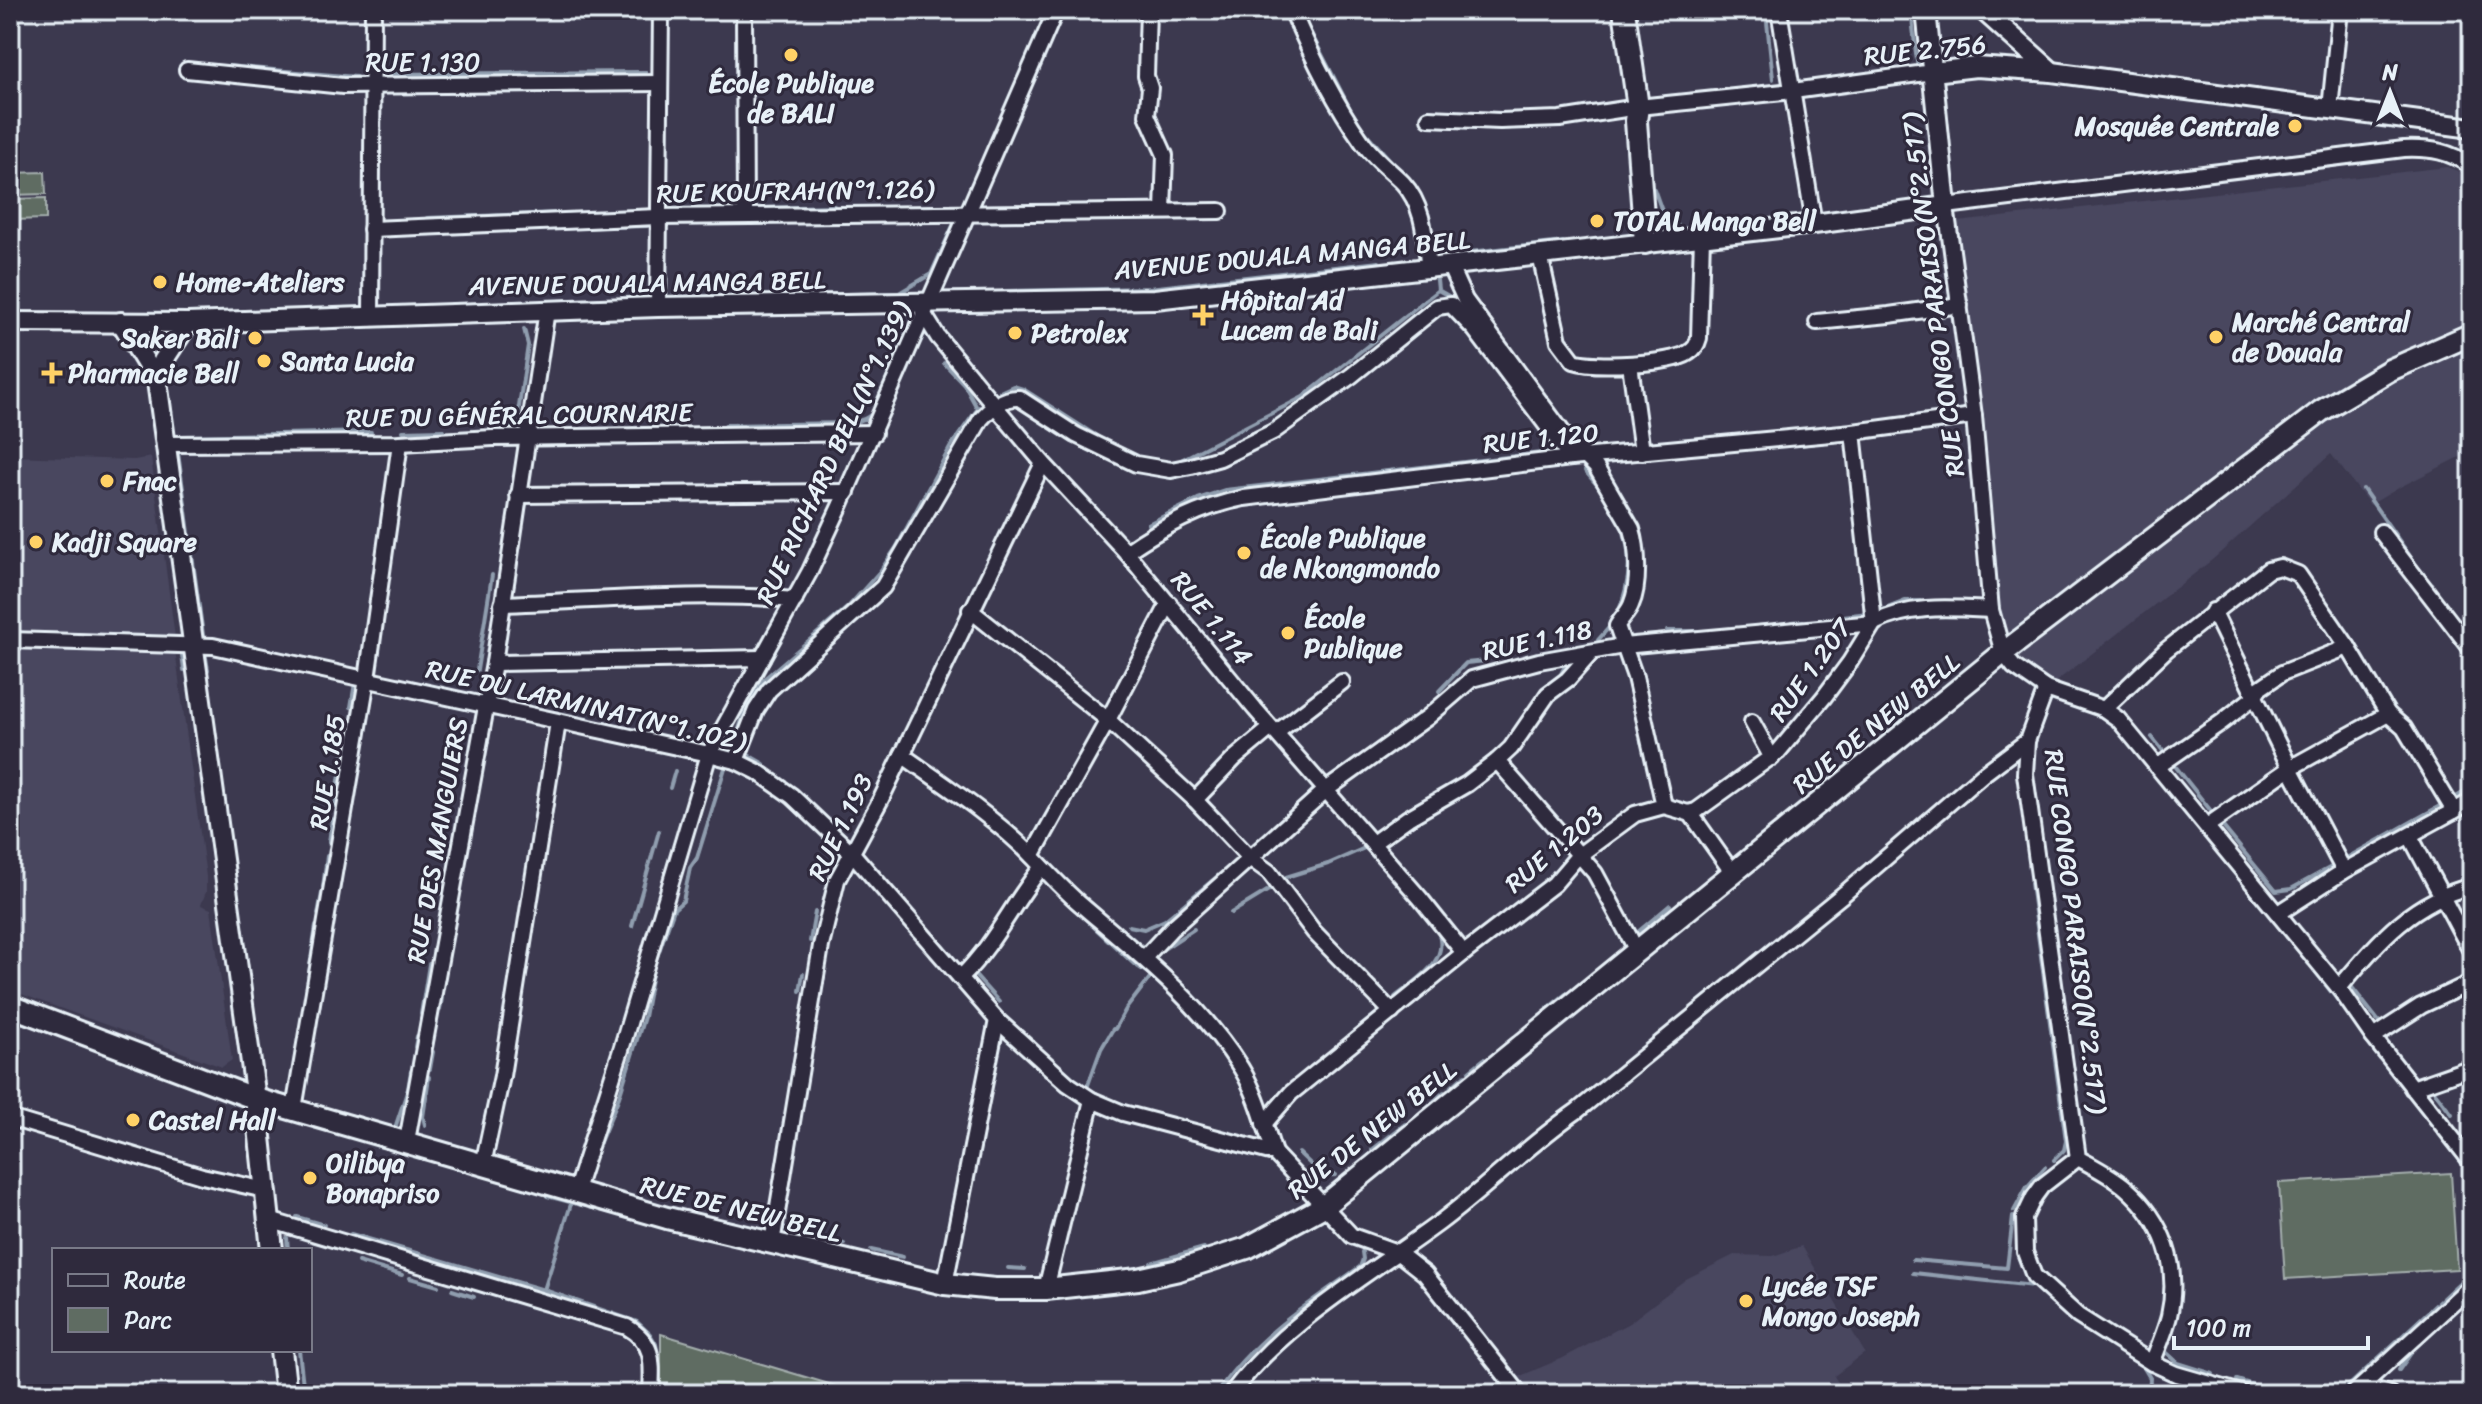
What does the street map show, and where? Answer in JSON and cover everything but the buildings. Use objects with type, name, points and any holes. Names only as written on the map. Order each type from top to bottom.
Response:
[{"type":"main road","points":[[1624,10],[1638,107],[1636,121],[1645,243]]},
{"type":"main road","name":"RUE DE NEW BELL","points":[[10,1006],[256,1099],[667,1218],[945,1284],[995,1289],[1046,1289],[1111,1283],[1179,1270],[1247,1248],[1324,1206],[2003,653],[2321,411],[2390,370],[2472,334]]},
{"type":"main road","points":[[256,1099],[272,1248]]},
{"type":"main road","points":[[281,1352],[286,1394]]},
{"type":"street","points":[[371,317],[373,10]]},
{"type":"street","points":[[658,307],[661,10]]},
{"type":"street","points":[[744,10],[745,215]]},
{"type":"street","name":"RUE RICHARD BELL(N°1.139)","points":[[575,1193],[709,754],[795,600],[847,492],[1056,10]]},
{"type":"street","points":[[1148,10],[1146,76],[1150,88],[1147,115],[1165,155],[1163,211]]},
{"type":"street","points":[[1292,10],[1316,65],[1362,142],[1402,182],[1417,203],[1422,216],[1429,270]]},
{"type":"street","points":[[1779,10],[1814,224]]},
{"type":"street","name":"RUE CONGO PARAISO(N°2.517)","points":[[1926,10],[1946,206],[1974,416],[1991,610],[2003,653]]},
{"type":"street","points":[[1983,10],[2052,72]]},
{"type":"street","points":[[2330,109],[2340,10]]},
{"type":"street","name":"RUE 2.756","points":[[1429,118],[1543,120],[1976,67],[2052,72],[2472,128]]},
{"type":"street","name":"RUE 1.130","points":[[187,70],[312,85],[373,87],[660,83]]},
{"type":"street","name":"AVENUE DOUALA MANGA BELL","points":[[10,322],[188,323],[658,307],[926,308],[1179,297],[1814,224],[2404,149],[2429,148],[2453,154],[2472,167]]},
{"type":"street","name":"RUE KOUFRAH(N°1.126)","points":[[371,229],[745,215],[1220,211]]},
{"type":"street","points":[[1540,255],[1559,341],[1569,356],[1579,363],[1630,364],[1676,358],[1697,345],[1702,293],[1702,236]]},
{"type":"street","points":[[1450,267],[1465,300],[1579,457]]},
{"type":"street","points":[[736,761],[761,700],[782,676],[879,592],[981,419],[995,406],[1011,398],[1019,398],[1088,441],[1136,464],[1171,470],[1191,466],[1243,448],[1273,432],[1443,304],[1451,305],[1475,330],[1579,457],[1596,467],[1628,520],[1635,539],[1637,587],[1632,604],[1617,626],[1635,677],[1664,806],[1691,814],[1732,872]]},
{"type":"street","points":[[1817,322],[1960,305]]},
{"type":"street","name":"RUE 1.114","points":[[926,308],[938,337],[995,406],[1126,552],[1464,953]]},
{"type":"street","name":"RUE DES MANGUIERS","points":[[407,1141],[494,663],[547,310]]},
{"type":"street","points":[[121,322],[157,381],[256,1099]]},
{"type":"street","points":[[157,381],[163,361],[188,323]]},
{"type":"street","points":[[1630,364],[1642,452]]},
{"type":"street","name":"RUE 1.120","points":[[1126,552],[1157,530],[1220,503],[1297,490],[1579,457],[1853,432],[1974,416]]},
{"type":"street","name":"RUE 1.207","points":[[1691,814],[1772,758],[1798,731],[1874,623],[1853,432]]},
{"type":"street","name":"RUE DU GÉNÉRAL COURNARIE","points":[[166,444],[400,443],[874,433]]},
{"type":"street","name":"RUE 1.185","points":[[294,1109],[367,679],[400,443]]},
{"type":"street","name":"RUE 1.193","points":[[772,1243],[821,946],[837,880],[902,755],[1043,463]]},
{"type":"street","points":[[518,495],[847,492]]},
{"type":"street","points":[[2381,532],[2472,650]]},
{"type":"street","points":[[2104,709],[2166,650],[2213,611],[2273,567],[2287,568],[2298,574],[2348,647],[2388,714],[2404,728],[2454,811]]},
{"type":"street","points":[[502,604],[754,597],[795,600]]},
{"type":"street","points":[[961,977],[987,949],[1021,893],[1169,603]]},
{"type":"street","points":[[970,610],[1108,720],[1195,800],[1251,859],[1269,872],[1314,932],[1392,1012]]},
{"type":"street","name":"RUE 1.118","points":[[1144,958],[1171,929],[1326,790],[1428,717],[1472,679],[1539,661],[1623,646],[1874,623],[1895,612],[1910,610],[1991,610]]},
{"type":"street","points":[[2213,611],[2344,871]]},
{"type":"street","name":"RUE DU LARMINAT(N°1.102)","points":[[10,640],[193,644],[367,679],[736,761],[775,783],[852,853],[997,1020],[1047,1067],[1092,1100],[1151,1121],[1274,1153]]},
{"type":"street","points":[[2157,767],[2282,673],[2348,647]]},
{"type":"street","points":[[1373,843],[1408,818],[1467,784],[1497,761],[1511,748],[1548,694],[1568,679],[1593,651]]},
{"type":"street","points":[[2003,653],[2014,667],[2046,689],[2104,709],[2118,719],[2279,913],[2412,1088],[2470,1158]]},
{"type":"street","points":[[494,663],[762,658]]},
{"type":"street","points":[[1195,800],[1226,766],[1342,682]]},
{"type":"street","name":"RUE CONGO PARAISO(N°2.517)","points":[[2046,689],[2027,741],[2025,774],[2078,1158]]},
{"type":"street","points":[[2207,826],[2290,768],[2388,714]]},
{"type":"street","points":[[483,1165],[502,1076],[558,722]]},
{"type":"street","points":[[1752,722],[1772,758]]},
{"type":"street","points":[[1231,1394],[1256,1362],[1294,1329],[1441,1222],[1548,1132],[1835,902],[1982,775],[2027,741]]},
{"type":"street","points":[[902,755],[969,803],[1144,958],[1188,1002],[1240,1067],[1255,1094],[1274,1153],[1352,1236],[1397,1252],[1425,1274],[1513,1391]]},
{"type":"street","points":[[1497,761],[1600,881],[1637,951]]},
{"type":"street","points":[[2279,913],[2344,871],[2472,801]]},
{"type":"street","name":"RUE 1.203","points":[[1264,1124],[1291,1093],[1554,884],[1578,856],[1635,814],[1664,806]]},
{"type":"street","points":[[2410,836],[2472,953]]},
{"type":"street","points":[[2339,988],[2397,924],[2440,896],[2472,886]]},
{"type":"street","points":[[2373,1037],[2421,1006],[2472,982]]},
{"type":"street","points":[[945,1284],[997,1020]]},
{"type":"street","points":[[2412,1088],[2472,1067]]},
{"type":"street","points":[[1046,1289],[1092,1100]]},
{"type":"street","points":[[10,1118],[202,1176],[265,1190]]},
{"type":"street","points":[[2152,1363],[2169,1319],[2174,1291],[2172,1263],[2162,1231],[2125,1187],[2078,1158],[2055,1174],[2034,1197],[2024,1218],[2022,1233],[2029,1267],[2042,1286],[2078,1316],[2152,1363],[2176,1374],[2245,1394]]},
{"type":"street","points":[[269,1220],[627,1327],[642,1336],[650,1351],[651,1394]]},
{"type":"street","points":[[2358,1390],[2472,1285]]},
{"type":"street","points":[[2358,1390],[2390,1394]]},
{"type":"shaded area","name":"Marché Central de Douala","points":[[2447,167],[2458,171],[2472,187],[2472,451],[2370,505],[2331,454],[2212,560],[2053,684],[2005,663],[1991,624],[1948,223]]},
{"type":"shaded area","points":[[10,456],[134,460],[151,457],[175,637],[10,632]]},
{"type":"shaded area","points":[[10,648],[175,650],[206,876],[206,892],[201,905],[211,909],[232,1060],[222,1067],[10,990]]},
{"type":"shaded area","name":"Lycée TSF Mongo Joseph","points":[[1802,1246],[1865,1353],[1834,1376],[1845,1394],[1532,1394],[1518,1377],[1563,1358],[1629,1323],[1686,1279],[1734,1255],[1773,1256]]},
{"type":"green space","points":[[45,172],[46,194],[10,195],[10,173]]},
{"type":"green space","points":[[46,198],[46,219],[10,220],[10,199]]},
{"type":"green space","points":[[2451,1173],[2457,1269],[2285,1279],[2279,1183]]},
{"type":"green space","points":[[661,1334],[839,1387],[867,1394],[661,1394]]},
{"type":"waterway","points":[[1911,10],[1918,70]]},
{"type":"waterway","points":[[1300,12],[1358,124],[1401,172]]},
{"type":"waterway","points":[[1636,22],[1638,39]]},
{"type":"waterway","points":[[1767,22],[1773,79]]},
{"type":"waterway","points":[[1622,63],[1623,74]]},
{"type":"waterway","points":[[228,66],[356,77]]},
{"type":"waterway","points":[[381,74],[646,72]]},
{"type":"waterway","points":[[1654,189],[1663,214],[1681,228]]},
{"type":"waterway","points":[[764,208],[834,206]]},
{"type":"waterway","points":[[427,218],[557,213]]},
{"type":"waterway","points":[[694,297],[899,293],[931,274],[955,221],[951,220]]},
{"type":"waterway","points":[[703,223],[831,222]]},
{"type":"waterway","points":[[561,228],[647,226]]},
{"type":"waterway","points":[[1451,254],[1563,242]]},
{"type":"waterway","points":[[1003,291],[1149,288],[1379,262]]},
{"type":"waterway","points":[[1437,280],[1438,290]]},
{"type":"waterway","points":[[1438,290],[1459,302]]},
{"type":"waterway","points":[[1177,462],[1303,397],[1438,290]]},
{"type":"waterway","points":[[506,428],[516,427],[528,345],[524,329]]},
{"type":"waterway","points":[[881,394],[898,351]]},
{"type":"waterway","points":[[944,363],[964,384],[976,406]]},
{"type":"waterway","points":[[1000,392],[1013,386],[1023,389],[1109,444]]},
{"type":"waterway","points":[[734,744],[747,705],[764,679],[848,607],[881,570],[951,446],[979,407]]},
{"type":"waterway","points":[[726,425],[846,423],[863,420],[875,410]]},
{"type":"waterway","points":[[403,431],[444,430]]},
{"type":"waterway","points":[[183,436],[371,432]]},
{"type":"waterway","points":[[1800,445],[1822,442]]},
{"type":"waterway","points":[[1148,524],[1198,499],[1225,490],[1550,452],[1558,446]]},
{"type":"waterway","points":[[178,453],[203,635]]},
{"type":"waterway","points":[[1585,471],[1603,492]]},
{"type":"waterway","points":[[2363,489],[2426,579]]},
{"type":"waterway","points":[[1618,613],[1629,567],[1627,544],[1620,521]]},
{"type":"waterway","points":[[477,670],[492,575]]},
{"type":"waterway","points":[[1877,612],[1905,601],[1920,601]]},
{"type":"waterway","points":[[1835,617],[1868,613]]},
{"type":"waterway","points":[[1792,622],[1803,621]]},
{"type":"waterway","points":[[1766,626],[1788,623]]},
{"type":"waterway","points":[[1598,640],[1612,624]]},
{"type":"waterway","points":[[1667,631],[1709,631]]},
{"type":"waterway","points":[[1832,634],[1857,631]]},
{"type":"waterway","points":[[205,652],[208,670]]},
{"type":"waterway","points":[[182,655],[184,670]]},
{"type":"waterway","points":[[1558,680],[1565,666],[1575,660]]},
{"type":"waterway","points":[[1439,691],[1466,663],[1486,661]]},
{"type":"waterway","points":[[351,707],[355,683]]},
{"type":"waterway","points":[[1640,728],[1641,742]]},
{"type":"waterway","points":[[335,806],[346,736]]},
{"type":"waterway","points":[[2152,737],[2211,811]]},
{"type":"waterway","points":[[685,743],[699,742]]},
{"type":"waterway","points":[[743,752],[764,764]]},
{"type":"waterway","points":[[595,1154],[619,1097],[644,1017],[653,968],[674,909],[683,901],[690,868],[697,858],[725,768]]},
{"type":"waterway","points":[[670,788],[675,771]]},
{"type":"waterway","points":[[2343,860],[2472,788]]},
{"type":"waterway","points":[[795,789],[804,797]]},
{"type":"waterway","points":[[1301,803],[1313,790]]},
{"type":"waterway","points":[[329,843],[332,819]]},
{"type":"waterway","points":[[2220,823],[2276,891],[2291,889],[2335,865]]},
{"type":"waterway","points":[[632,926],[659,831]]},
{"type":"waterway","points":[[1286,877],[1367,847]]},
{"type":"waterway","points":[[1129,926],[1144,929],[1165,920],[1244,854]]},
{"type":"waterway","points":[[323,887],[327,856]]},
{"type":"waterway","points":[[2242,881],[2309,964]]},
{"type":"waterway","points":[[2031,883],[2066,1141],[2064,1150],[2054,1160]]},
{"type":"waterway","points":[[1231,913],[1272,888]]},
{"type":"waterway","points":[[318,914],[322,893]]},
{"type":"waterway","points":[[1068,903],[1134,964],[1151,975]]},
{"type":"waterway","points":[[1633,936],[1670,905]]},
{"type":"waterway","points":[[812,929],[815,912]]},
{"type":"waterway","points":[[302,1020],[316,926]]},
{"type":"waterway","points":[[1159,952],[1194,929]]},
{"type":"waterway","points":[[1395,997],[1430,969],[1436,960],[1440,951],[1437,929]]},
{"type":"waterway","points":[[810,941],[812,930]]},
{"type":"waterway","points":[[421,1014],[429,964]]},
{"type":"waterway","points":[[2314,970],[2350,1016]]},
{"type":"waterway","points":[[972,972],[999,1002]]},
{"type":"waterway","points":[[800,991],[803,974]]},
{"type":"waterway","points":[[1085,1093],[1101,1049],[1152,975]]},
{"type":"waterway","points":[[2347,981],[2384,1028]]},
{"type":"waterway","points":[[1548,1008],[1567,993]]},
{"type":"waterway","points":[[440,1010],[442,998]]},
{"type":"waterway","points":[[1351,1034],[1383,1008]]},
{"type":"waterway","points":[[415,1047],[417,1036]]},
{"type":"waterway","points":[[430,1069],[433,1052]]},
{"type":"waterway","points":[[1469,1071],[1484,1059]]},
{"type":"waterway","points":[[260,1064],[262,1078]]},
{"type":"waterway","points":[[396,1125],[411,1071]]},
{"type":"waterway","points":[[1449,1089],[1465,1075]]},
{"type":"waterway","points":[[425,1125],[423,1117],[429,1077]]},
{"type":"waterway","points":[[2432,1088],[2452,1114]]},
{"type":"waterway","points":[[1433,1102],[1444,1092]]},
{"type":"waterway","points":[[1372,1150],[1405,1124]]},
{"type":"waterway","points":[[1299,1153],[1323,1176],[1336,1175]]},
{"type":"waterway","points":[[2014,1211],[2027,1187],[2045,1167]]},
{"type":"waterway","points":[[488,1176],[522,1187]]},
{"type":"waterway","points":[[547,1196],[632,1218]]},
{"type":"waterway","points":[[544,1290],[571,1204]]},
{"type":"waterway","points":[[297,1217],[324,1225]]},
{"type":"waterway","points":[[1913,1260],[2007,1268],[2013,1217]]},
{"type":"waterway","points":[[782,1225],[788,1231],[817,1238]]},
{"type":"waterway","points":[[351,1234],[544,1290],[637,1322],[656,1344],[659,1394]]},
{"type":"waterway","points":[[287,1238],[288,1248]]},
{"type":"waterway","points":[[824,1240],[844,1244]]},
{"type":"waterway","points":[[1151,1263],[1204,1248]]},
{"type":"waterway","points":[[871,1250],[903,1257]]},
{"type":"waterway","points":[[1216,1394],[1264,1339],[1360,1267],[1362,1252]]},
{"type":"waterway","points":[[358,1262],[402,1275]]},
{"type":"waterway","points":[[1008,1268],[1025,1269]]},
{"type":"waterway","points":[[2340,1394],[2472,1271]]},
{"type":"waterway","points":[[1913,1273],[2034,1286],[2070,1318]]},
{"type":"waterway","points":[[410,1278],[438,1286]]},
{"type":"waterway","points":[[452,1290],[474,1297]]},
{"type":"waterway","points":[[2416,1347],[2431,1332]]},
{"type":"waterway","points":[[2166,1344],[2166,1352],[2178,1363],[2213,1374]]},
{"type":"waterway","points":[[641,1349],[645,1368]]},
{"type":"waterway","points":[[299,1352],[304,1394]]},
{"type":"waterway","points":[[2399,1370],[2411,1353]]},
{"type":"waterway","points":[[2141,1363],[2150,1378],[2149,1394]]},
{"type":"waterway","points":[[2237,1380],[2269,1390]]},
{"type":"waterway","points":[[2171,1386],[2184,1382]]},
{"type":"place","name":"École Publique de BALI","points":[[791,55]]},
{"type":"place","name":"Mosquée Centrale","points":[[2295,126]]},
{"type":"place","name":"TOTAL Manga Bell","points":[[1597,221]]},
{"type":"place","name":"Home-Ateliers","points":[[160,282]]},
{"type":"place","name":"Hôpital Ad Lucem de Bali","points":[[1203,315]]},
{"type":"place","name":"Petrolex","points":[[1015,333]]},
{"type":"place","name":"Marché Central de Douala","points":[[2216,337]]},
{"type":"place","name":"Saker Bali","points":[[255,338]]},
{"type":"place","name":"Santa Lucia","points":[[264,361]]},
{"type":"place","name":"Pharmacie Bell","points":[[52,373]]},
{"type":"place","name":"Fnac","points":[[107,481]]},
{"type":"place","name":"Kadji Square","points":[[36,542]]},
{"type":"place","name":"École Publique de Nkongmondo","points":[[1244,553]]},
{"type":"place","name":"École Publique","points":[[1288,633]]},
{"type":"place","name":"Castel Hall","points":[[133,1120]]},
{"type":"place","name":"Oilibya Bonapriso","points":[[310,1178]]},
{"type":"place","name":"Lycée TSF Mongo Joseph","points":[[1746,1301]]}]
